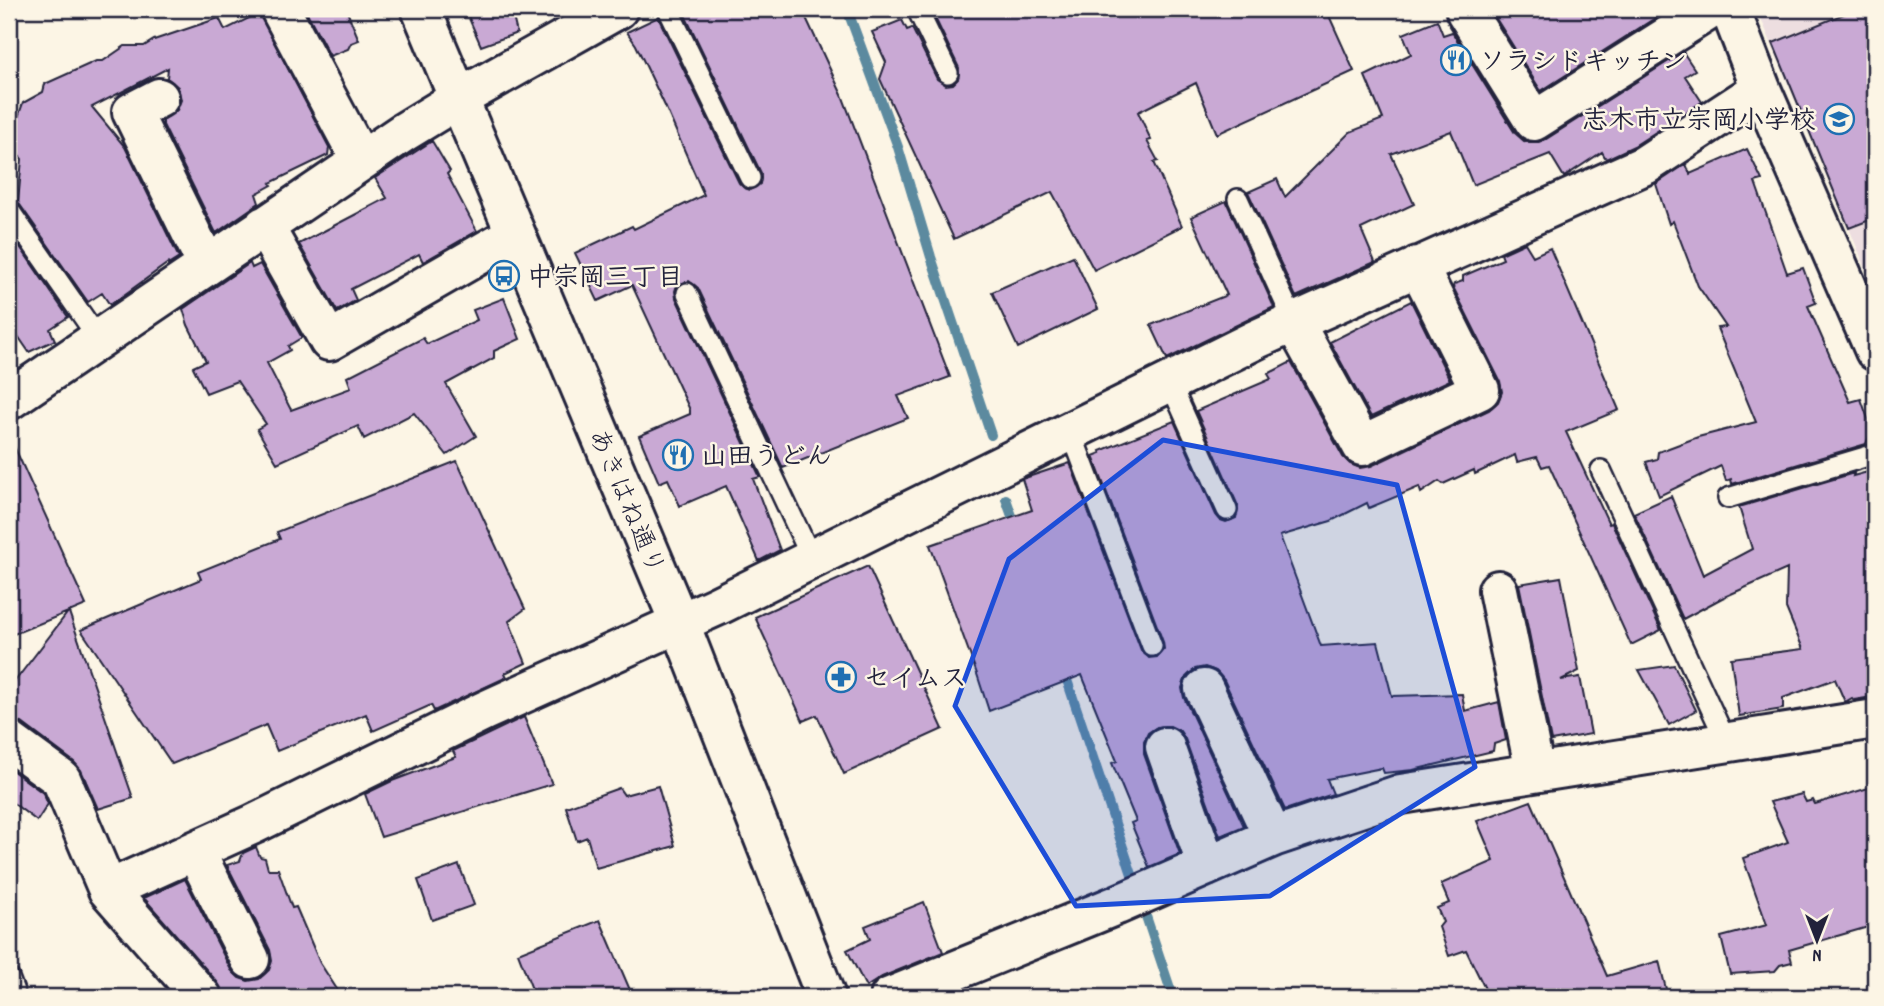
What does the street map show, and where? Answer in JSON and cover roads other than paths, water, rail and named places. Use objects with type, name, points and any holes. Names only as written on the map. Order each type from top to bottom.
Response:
[{"type":"street","points":[[280,9],[361,161]]},
{"type":"street","name":"あきはね通り","points":[[421,9],[680,624],[826,997]]},
{"type":"street","points":[[9,400],[361,161],[458,99],[618,9]]},
{"type":"street","points":[[1471,9],[1466,12],[1534,121],[1712,9]]},
{"type":"street","points":[[1730,9],[1761,89],[1875,351]]},
{"type":"street","points":[[108,890],[484,712],[680,624],[1294,322],[1645,165],[1761,89]]},
{"type":"street","points":[[159,98],[132,112],[207,265]]},
{"type":"street","points":[[264,226],[329,341],[515,234]]},
{"type":"street","points":[[1294,322],[1362,446],[1480,390],[1418,266]]},
{"type":"street","points":[[1498,590],[1535,772]]},
{"type":"street","points":[[1204,689],[1273,838]]},
{"type":"street","points":[[890,997],[1273,838],[1401,794],[1875,719]]},
{"type":"street","points":[[9,741],[61,779],[108,890],[202,997]]},
{"type":"street","points":[[1165,747],[1207,866]]},
{"type":"street","points":[[195,851],[250,959]]},
{"type":"lane","points":[[668,9],[750,178]]},
{"type":"lane","points":[[918,9],[948,73]]},
{"type":"lane","points":[[1238,199],[1294,322]]},
{"type":"lane","points":[[9,210],[97,338]]},
{"type":"lane","points":[[687,293],[812,559]]},
{"type":"lane","points":[[1170,383],[1227,510]]},
{"type":"lane","points":[[1071,432],[1152,646]]},
{"type":"lane","points":[[1728,498],[1875,454]]},
{"type":"lane","points":[[1601,470],[1726,741]]},
{"type":"lane","points":[[9,978],[16,997]]},
{"type":"waterway","points":[[847,9],[898,147],[931,257],[991,435]]},
{"type":"waterway","points":[[1006,499],[1017,530]]},
{"type":"waterway","points":[[1063,668],[1173,997]]},
{"type":"place","name":"ソラシドキッチン","points":[[1456,60]]},
{"type":"place","name":"志木市立宗岡小学校","points":[[1839,119]]},
{"type":"place","name":"中宗岡三丁目","points":[[504,276]]},
{"type":"place","name":"山田うどん","points":[[678,455]]},
{"type":"place","name":"セイムス","points":[[841,677]]}]
